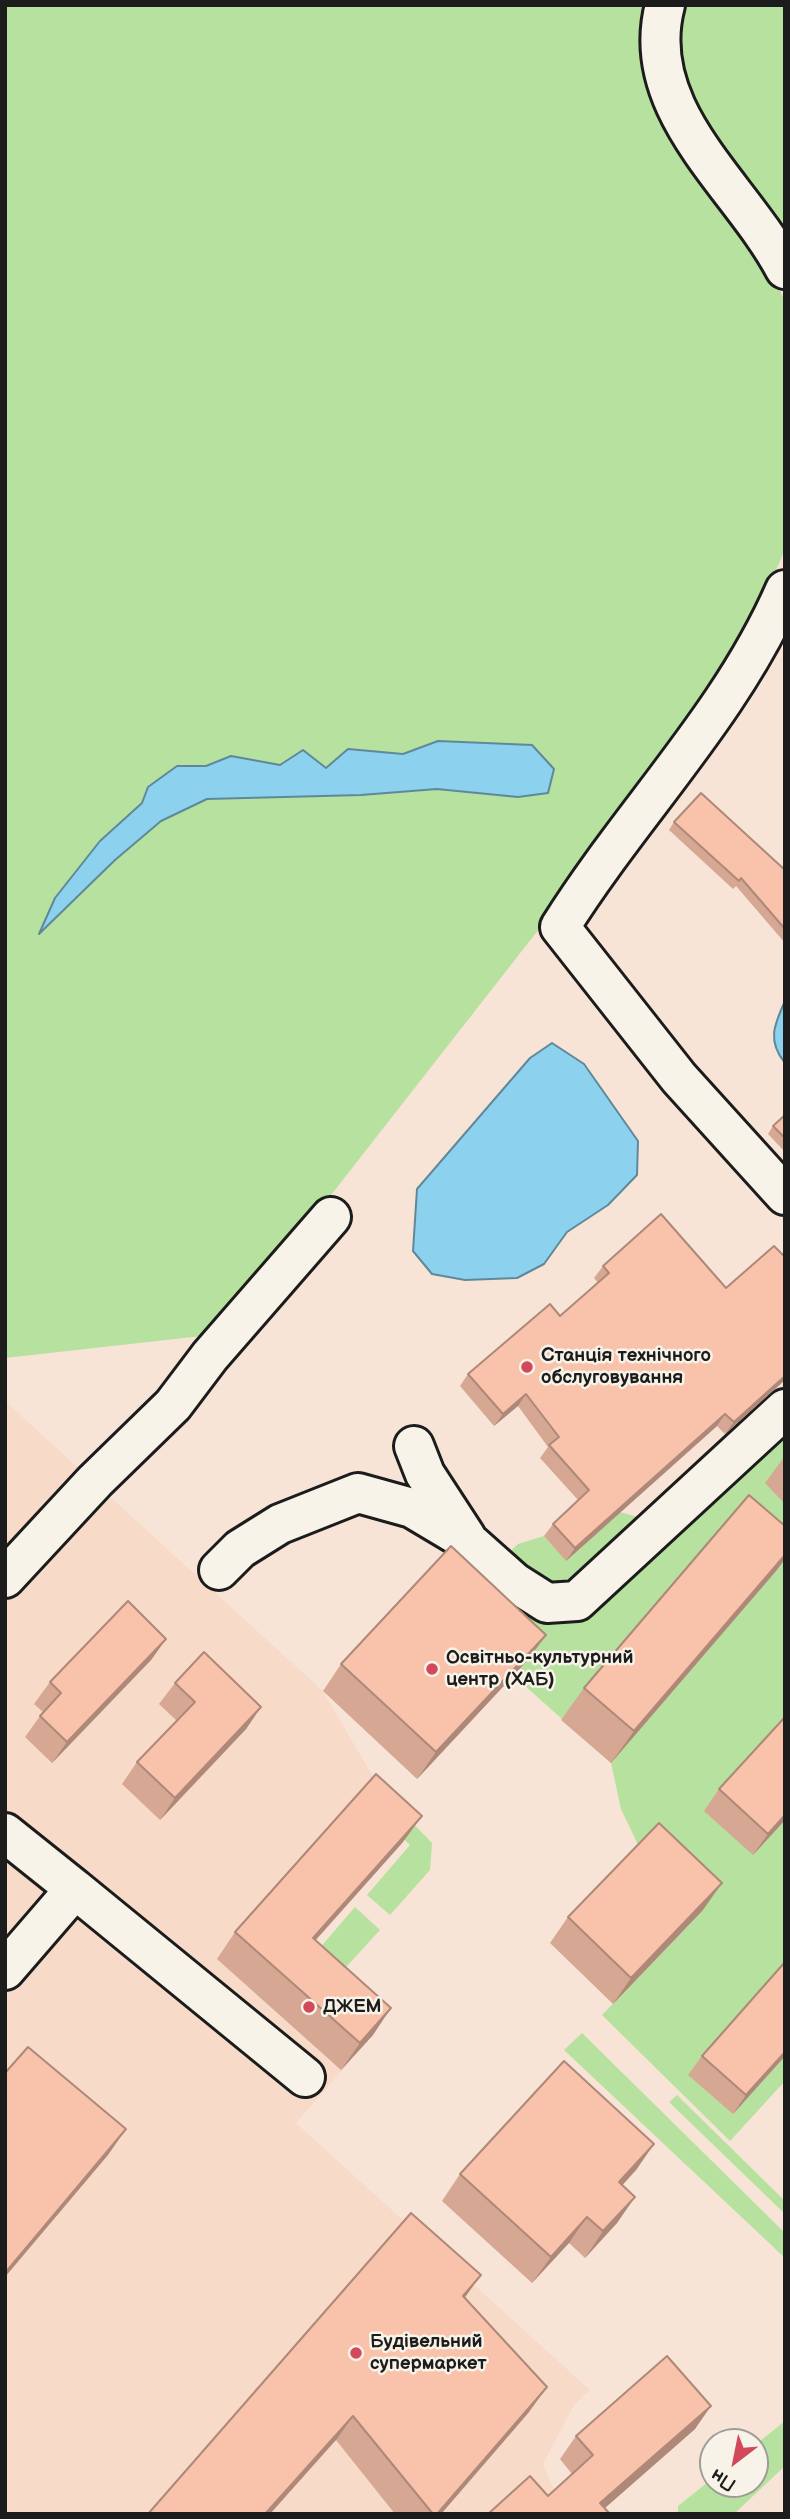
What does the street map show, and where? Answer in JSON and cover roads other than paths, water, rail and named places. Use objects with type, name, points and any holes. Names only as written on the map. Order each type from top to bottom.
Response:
[{"type":"street","points":[[665,5],[660,67],[680,117],[785,269]]},
{"type":"street","points":[[785,590],[774,616],[691,750],[560,927],[679,1078],[785,1195]]},
{"type":"street","points":[[5,1578],[95,1481],[173,1405],[210,1356],[331,1217]]},
{"type":"street","points":[[219,1570],[240,1549],[279,1524],[358,1493],[412,1508],[469,1542],[514,1582],[547,1604],[577,1601],[785,1409]]},
{"type":"street","points":[[414,1446],[425,1474],[469,1542]]},
{"type":"street","points":[[5,1833],[305,2077]]},
{"type":"street","points":[[5,1970],[75,1889]]},
{"type":"water","points":[[438,741],[532,745],[554,769],[548,793],[518,797],[437,789],[361,795],[207,799],[161,821],[115,860],[39,934],[55,898],[100,841],[142,803],[148,787],[177,766],[206,766],[231,756],[280,765],[303,750],[326,768],[348,749],[403,754]]},
{"type":"water","points":[[785,1001],[785,1063],[776,1047],[774,1033]]},
{"type":"water","points":[[552,1043],[584,1064],[638,1141],[637,1175],[608,1205],[567,1232],[544,1264],[517,1278],[465,1280],[432,1274],[413,1251],[417,1189],[530,1058]]},
{"type":"place","name":"Cтанція технічного обслуговування","points":[[527,1367]]},
{"type":"place","name":"Освітньо-культурний центр (ХАБ)","points":[[432,1669]]},
{"type":"place","name":"ДЖЕМ","points":[[309,2007]]},
{"type":"place","name":"Будівельний супермаркет","points":[[356,2353]]}]
